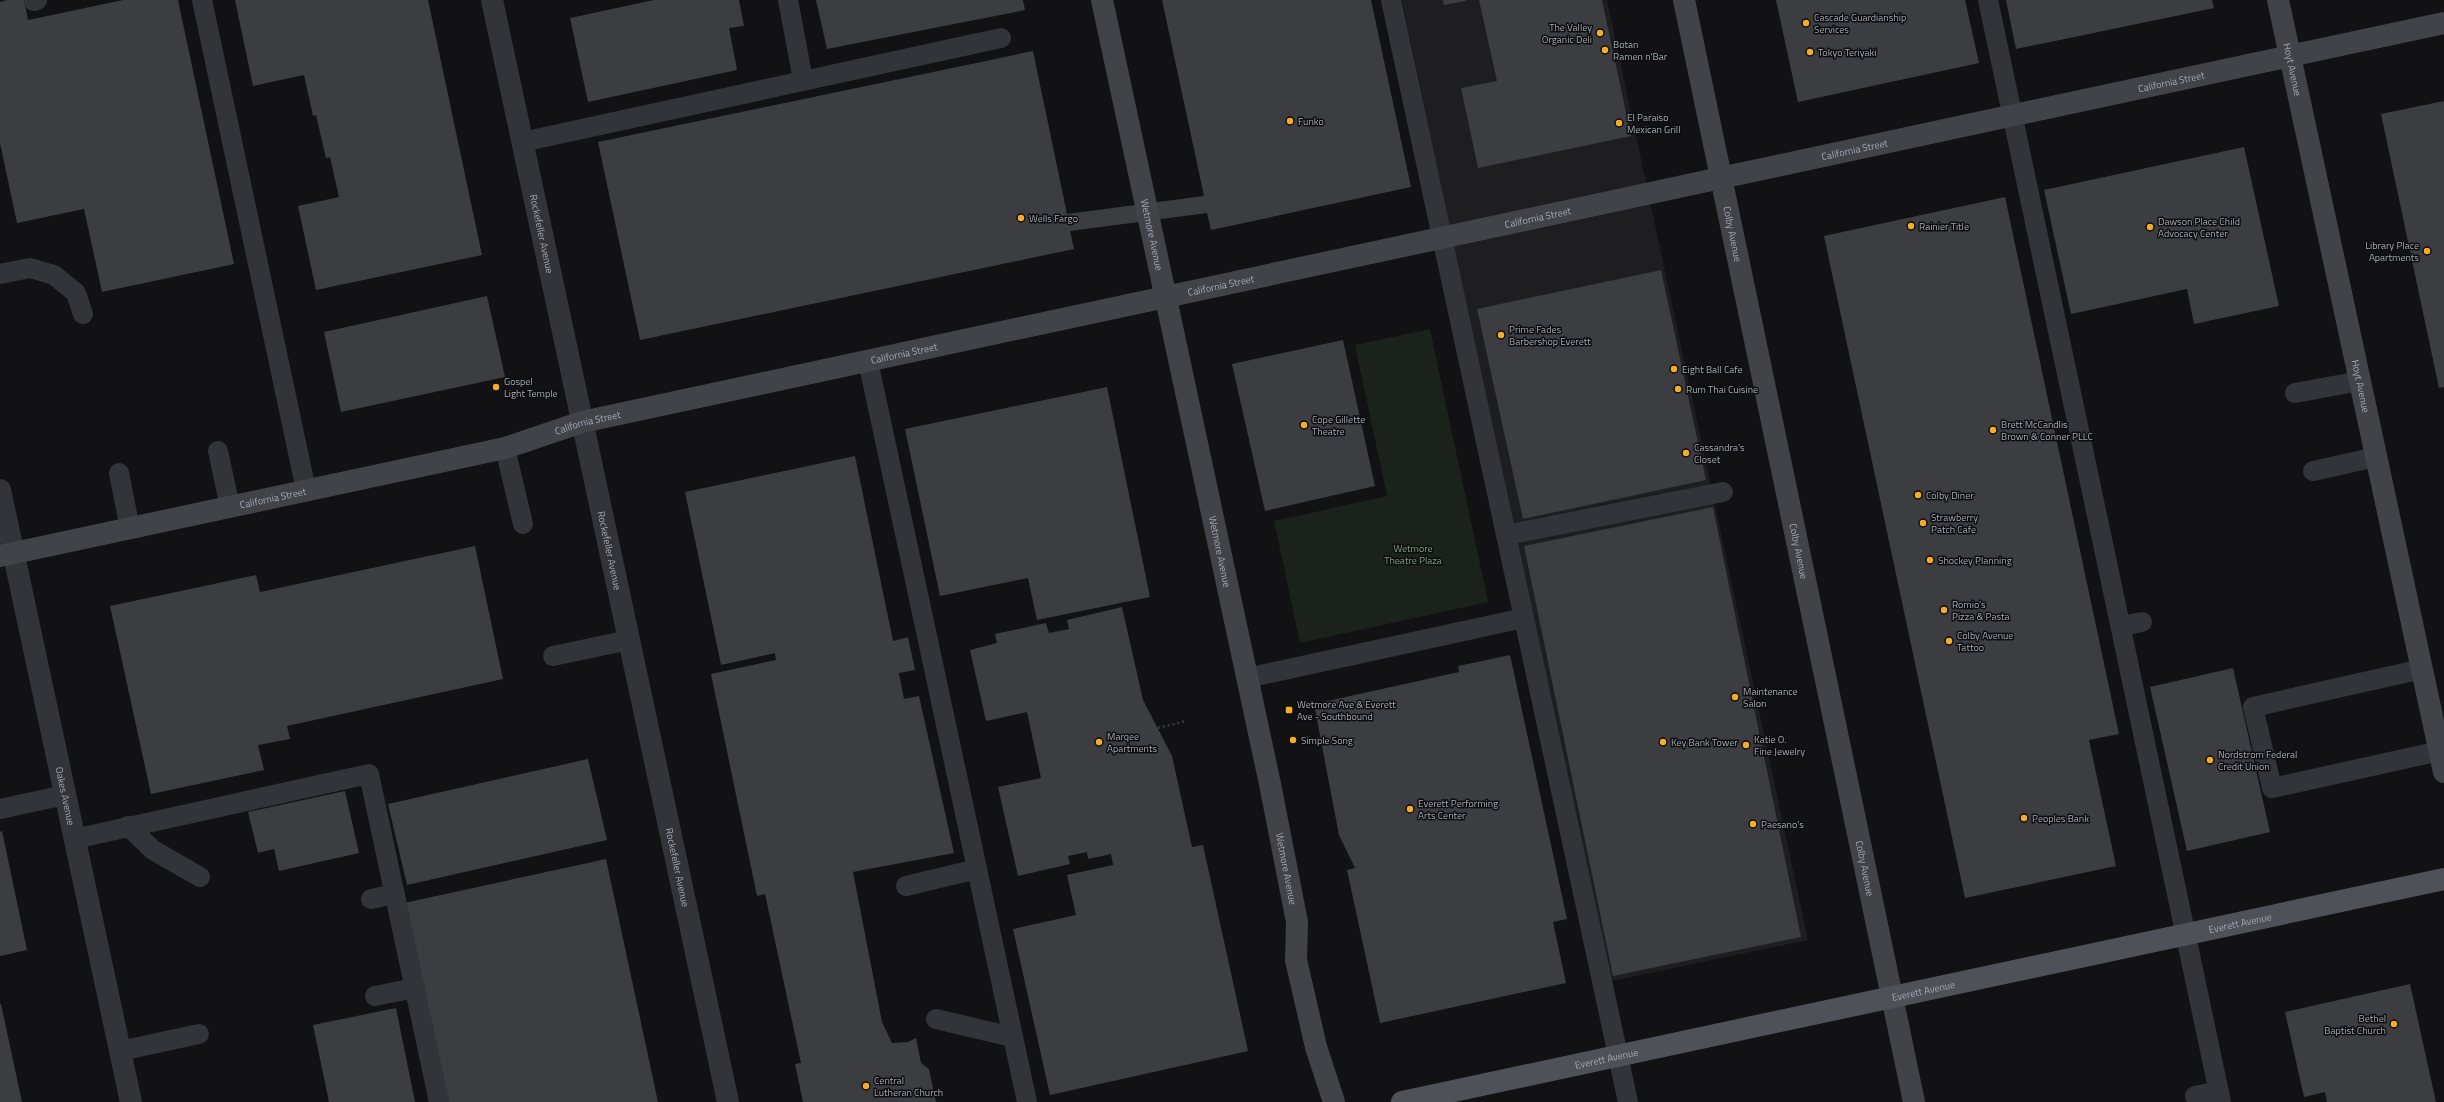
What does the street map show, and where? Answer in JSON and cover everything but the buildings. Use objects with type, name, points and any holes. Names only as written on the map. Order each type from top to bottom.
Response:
[{"type":"main road","name":"Everett Avenue","points":[[1402,1102],[2444,879]]},
{"type":"street","name":"Rockefeller Avenue","points":[[492,0],[728,1102]]},
{"type":"street","name":"Wetmore Avenue","points":[[1102,0],[1247,678],[1297,922],[1296,960],[1316,1047],[1334,1102]]},
{"type":"street","name":"Colby Avenue","points":[[1684,0],[1914,1102]]},
{"type":"street","name":"Hoyt Avenue","points":[[2278,0],[2442,762]]},
{"type":"street","name":"California Street","points":[[7,554],[505,448],[582,422],[2444,23]]},
{"type":"street","name":"Oakes Avenue","points":[[0,490],[7,554],[65,794],[131,1102]]},
{"type":"lane","points":[[202,0],[306,490]]},
{"type":"lane","points":[[788,0],[803,80]]},
{"type":"lane","points":[[1391,0],[1628,1102]]},
{"type":"lane","points":[[1988,0],[2013,115],[2073,357],[2090,437],[2120,626],[2220,1096],[2195,1096]]},
{"type":"lane","points":[[522,142],[1001,38]]},
{"type":"lane","points":[[0,274],[30,268],[54,275],[76,293],[83,314]]},
{"type":"lane","points":[[868,361],[1026,1102]]},
{"type":"lane","points":[[2295,393],[2360,381]]},
{"type":"lane","points":[[505,448],[523,524]]},
{"type":"lane","points":[[218,451],[230,507]]},
{"type":"lane","points":[[2313,471],[2376,457]]},
{"type":"lane","points":[[119,473],[130,529]]},
{"type":"lane","points":[[1506,536],[1723,492]]},
{"type":"lane","points":[[1247,678],[1524,618]]},
{"type":"lane","points":[[2120,626],[2142,622]]},
{"type":"lane","points":[[553,656],[629,640]]},
{"type":"lane","points":[[2422,669],[2253,707],[2272,788],[2442,762]]},
{"type":"lane","points":[[74,839],[378,772],[395,894],[439,1102]]},
{"type":"lane","points":[[0,809],[65,794]]},
{"type":"lane","points":[[128,826],[153,850],[200,878]]},
{"type":"lane","points":[[906,886],[977,869]]},
{"type":"lane","points":[[371,899],[395,894]]},
{"type":"lane","points":[[374,996],[415,988]]},
{"type":"lane","points":[[936,1019],[1012,1037]]},
{"type":"lane","points":[[120,1051],[199,1034]]},
{"type":"path","points":[[1158,728],[1186,721]]},
{"type":"shaded area","points":[[1402,0],[1607,0],[1808,940],[1607,982]]},
{"type":"green space","name":"Wetmore Theatre Plaza","points":[[1430,329],[1488,602],[1300,643],[1274,521],[1387,496],[1355,345]]},
{"type":"place","name":"Cascade Guardianship Services","points":[[1806,23]]},
{"type":"place","name":"The Valley Organic Deli","points":[[1600,33]]},
{"type":"place","name":"Botan Ramen n'Bar","points":[[1605,50]]},
{"type":"place","name":"Tokyo Teriyaki","points":[[1810,52]]},
{"type":"place","name":"Funko","points":[[1290,121]]},
{"type":"place","name":"El Paraiso Mexican Grill","points":[[1619,123]]},
{"type":"place","name":"Wells Fargo","points":[[1021,218]]},
{"type":"place","name":"Rainier Title","points":[[1911,226]]},
{"type":"place","name":"Dawson Place Child Advocacy Center","points":[[2150,227]]},
{"type":"place","name":"Library Place Apartments","points":[[2427,251]]},
{"type":"place","name":"Prime Fades Barbershop Everett","points":[[1501,335]]},
{"type":"place","name":"Eight Ball Cafe","points":[[1674,369]]},
{"type":"place","name":"Gospel Light Temple","points":[[496,387]]},
{"type":"place","name":"Rum Thai Cuisine","points":[[1678,389]]},
{"type":"place","name":"Cope Gillette Theatre","points":[[1304,425]]},
{"type":"place","name":"Brett McCandlis Brown & Conner PLLC","points":[[1993,430]]},
{"type":"place","name":"Cassandra’s Closet","points":[[1686,453]]},
{"type":"place","name":"Colby Diner","points":[[1918,495]]},
{"type":"place","name":"Strawberry Patch Cafe","points":[[1923,523]]},
{"type":"place","name":"Shockey Planning","points":[[1930,560]]},
{"type":"place","name":"Romio’s Pizza & Pasta","points":[[1944,610]]},
{"type":"place","name":"Colby Avenue Tattoo","points":[[1949,641]]},
{"type":"place","name":"Maintenance Salon","points":[[1735,697]]},
{"type":"place","name":"Wetmore Ave & Everett Ave - Southbound","points":[[1289,710]]},
{"type":"place","name":"Simple Song","points":[[1293,740]]},
{"type":"place","name":"Marqee Apartments","points":[[1099,742]]},
{"type":"place","name":"Key Bank Tower","points":[[1663,742]]},
{"type":"place","name":"Katie O. Fine Jewelry","points":[[1746,745]]},
{"type":"place","name":"Nordstrom Federal Credit Union","points":[[2210,760]]},
{"type":"place","name":"Everett Performing Arts Center","points":[[1410,809]]},
{"type":"place","name":"Peoples Bank","points":[[2024,818]]},
{"type":"place","name":"Paesano’s","points":[[1753,824]]},
{"type":"place","name":"Bethel Baptist Church","points":[[2394,1024]]},
{"type":"place","name":"Central Lutheran Church","points":[[866,1086]]}]
